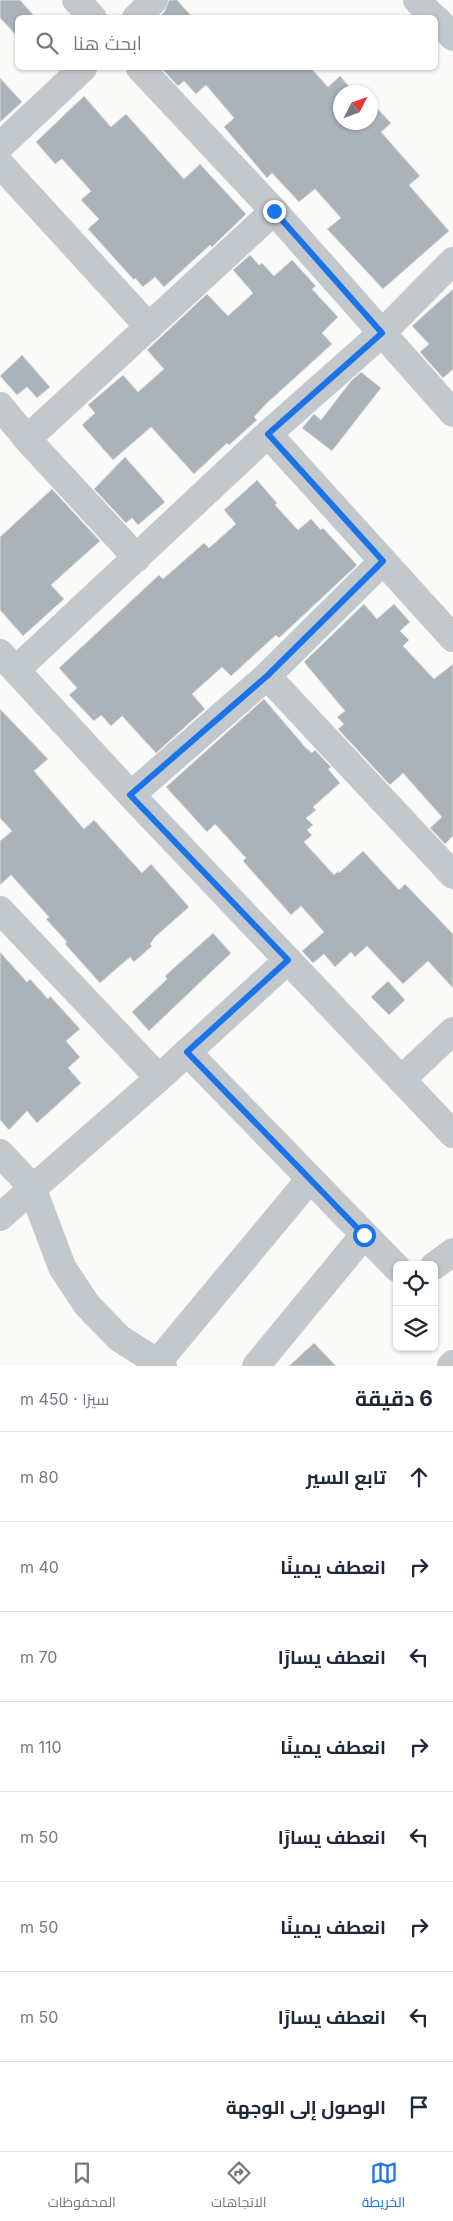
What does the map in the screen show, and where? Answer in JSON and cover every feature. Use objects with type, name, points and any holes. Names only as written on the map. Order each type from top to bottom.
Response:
[{"type":"street","points":[[76,0],[90,15]]},
{"type":"street","points":[[139,15],[154,0]]},
{"type":"street","points":[[417,0],[432,15]]},
{"type":"street","points":[[438,21],[453,37]]},
{"type":"street","points":[[0,146],[81,70]]},
{"type":"street","points":[[142,70],[274,211],[453,413]]},
{"type":"street","points":[[0,164],[149,327]]},
{"type":"street","points":[[27,439],[274,211]]},
{"type":"street","points":[[453,261],[382,333],[268,434],[137,558],[8,662],[130,795],[453,1134]]},
{"type":"street","points":[[0,406],[27,439],[137,558]]},
{"type":"street","points":[[268,434],[453,638]]},
{"type":"street","points":[[130,795],[267,676],[383,561]]},
{"type":"street","points":[[267,676],[453,875]]},
{"type":"street","points":[[0,910],[159,1078]]},
{"type":"street","points":[[0,1217],[32,1187],[159,1078],[288,960]]},
{"type":"street","points":[[402,1079],[453,1031]]},
{"type":"street","points":[[187,1052],[393,1264]]},
{"type":"street","points":[[0,1153],[32,1187],[62,1267],[87,1305],[119,1338],[160,1364],[310,1179]]},
{"type":"street","points":[[256,1366],[364,1235]]},
{"type":"street","points":[[438,1263],[453,1252]]},
{"type":"building","points":[[0,0],[20,0],[33,15],[15,15],[15,34],[0,18]]},
{"type":"building","points":[[169,0],[177,0],[190,15],[162,15]]},
{"type":"building","points":[[163,70],[313,70],[328,87],[340,76],[348,85],[333,85],[333,130],[378,130],[378,109],[391,123],[381,132],[420,176],[409,185],[449,231],[383,289],[327,229],[341,218],[315,189],[299,202],[272,173],[267,178],[224,127],[234,118],[206,85],[196,94],[184,81],[178,86]]},
{"type":"building","points":[[0,78],[22,102],[0,122]]},
{"type":"building","points":[[84,96],[111,127],[126,114],[184,179],[200,164],[246,214],[212,247],[210,245],[164,287],[155,277],[143,287],[135,278],[134,280],[88,229],[99,219],[81,200],[91,191],[62,159],[55,164],[36,142]]},
{"type":"building","points":[[250,255],[259,265],[262,263],[274,276],[292,260],[316,286],[312,289],[338,317],[322,333],[332,344],[266,404],[254,417],[257,420],[229,445],[227,443],[194,474],[151,427],[113,460],[82,425],[95,413],[88,405],[123,375],[138,392],[164,369],[147,350],[207,294],[228,316],[253,293],[233,270]]},
{"type":"building","points":[[453,289],[453,369],[443,378],[420,352],[429,344],[412,326]]},
{"type":"building","points":[[22,355],[50,387],[37,398],[27,387],[17,395],[0,376]]},
{"type":"building","points":[[361,372],[381,388],[332,451],[302,428],[314,414],[321,420],[351,381]]},
{"type":"building","points":[[125,457],[165,502],[138,525],[132,518],[126,523],[94,489]]},
{"type":"building","points":[[257,480],[277,503],[275,505],[298,530],[311,519],[321,530],[323,528],[357,565],[279,638],[276,635],[231,676],[222,667],[192,694],[205,709],[156,753],[122,716],[111,726],[101,715],[94,721],[69,695],[77,688],[59,668],[159,575],[163,579],[204,543],[209,548],[236,524],[224,510]]},
{"type":"building","points":[[52,489],[100,541],[51,585],[64,599],[23,636],[0,610],[0,537]]},
{"type":"building","points":[[364,604],[377,619],[394,604],[410,622],[400,631],[409,640],[403,646],[434,679],[453,664],[453,836],[445,844],[430,828],[442,817],[403,773],[390,785],[338,729],[344,724],[337,717],[345,711],[304,662]]},
{"type":"building","points":[[264,699],[306,748],[312,753],[315,750],[331,767],[328,769],[340,783],[313,807],[316,810],[306,818],[313,825],[307,830],[312,835],[304,842],[334,875],[338,871],[339,873],[363,851],[399,890],[405,884],[453,934],[453,988],[428,961],[403,984],[367,946],[355,957],[351,952],[335,967],[324,954],[313,963],[302,951],[324,932],[301,906],[291,915],[243,861],[246,858],[215,824],[207,832],[166,787]]},
{"type":"building","points":[[0,709],[48,759],[34,771],[84,829],[94,820],[142,873],[151,864],[189,907],[155,937],[150,944],[152,946],[134,962],[130,957],[100,983],[65,944],[67,942],[46,919],[49,917],[11,875],[0,885],[0,841],[12,831],[0,818]]},
{"type":"building","points":[[213,933],[231,953],[149,1031],[132,1012],[167,979],[165,976]]},
{"type":"building","points":[[0,952],[27,982],[30,979],[48,999],[50,996],[80,1029],[66,1041],[80,1057],[68,1068],[81,1083],[37,1123],[27,1111],[9,1130],[0,1120]]},
{"type":"building","points":[[388,981],[405,1000],[389,1015],[371,997]]},
{"type":"building","points":[[314,1343],[336,1366],[289,1366]]},
{"type":"route","points":[[274,211],[382,333],[268,434],[383,561],[267,676],[130,795],[288,960],[187,1052],[364,1235]]}]
